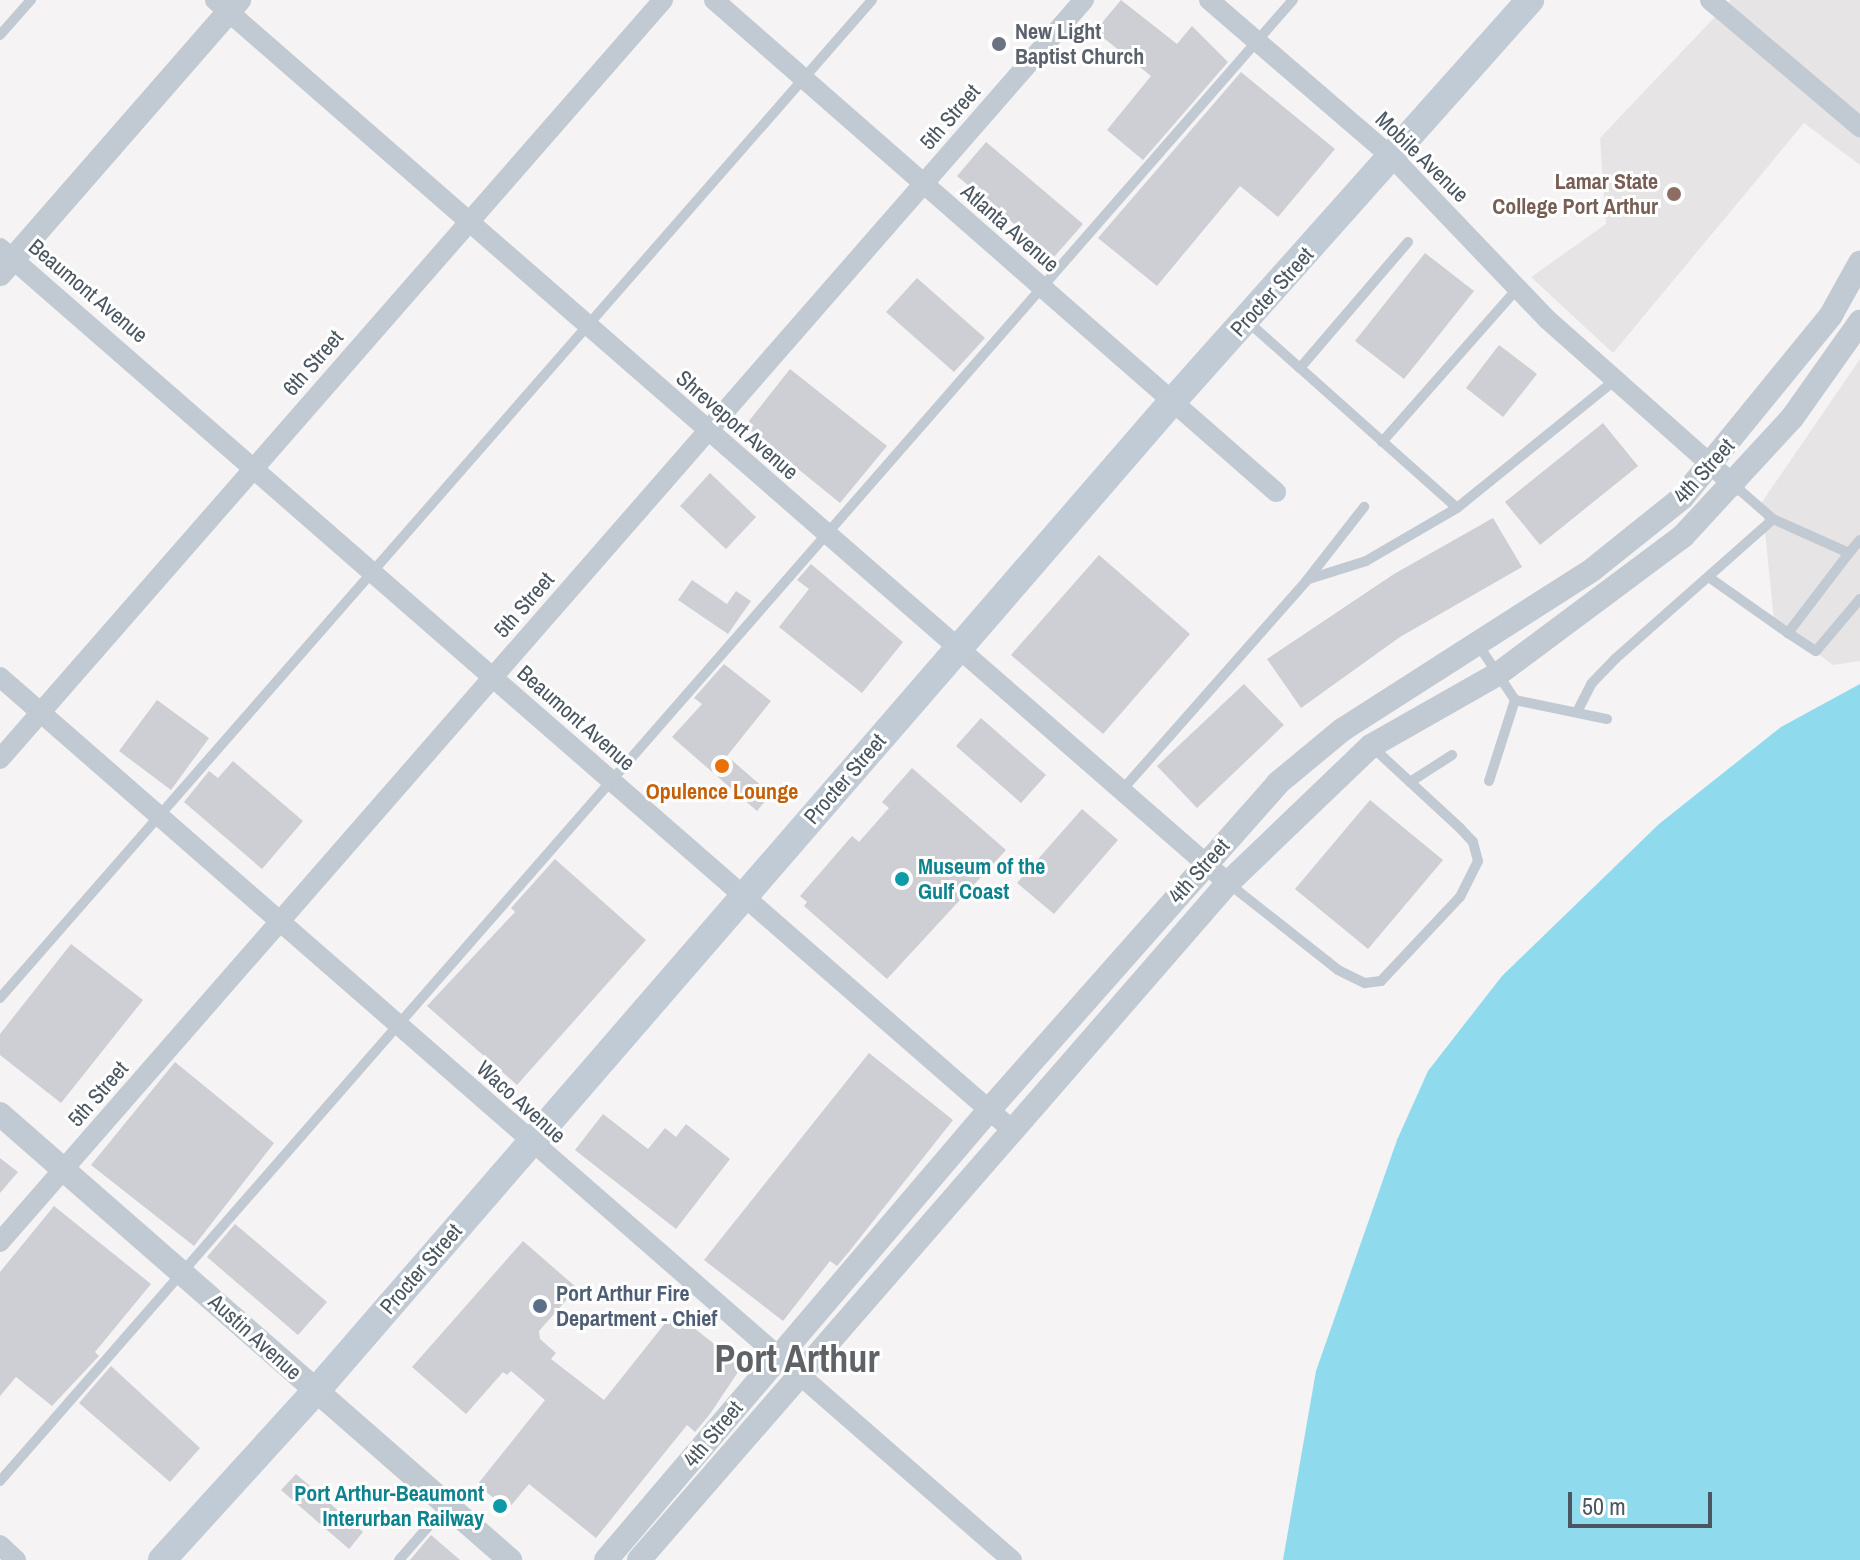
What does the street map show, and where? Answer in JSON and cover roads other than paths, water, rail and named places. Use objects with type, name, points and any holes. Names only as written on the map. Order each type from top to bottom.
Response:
[{"type":"main road","name":"Procter Street","points":[[162,1560],[316,1391],[1171,403],[1393,158],[1530,0]]},
{"type":"street","name":"6th Street","points":[[0,759],[663,0]]},
{"type":"street","name":"Atlanta Avenue","points":[[714,0],[1276,492]]},
{"type":"street","name":"5th Street","points":[[0,1242],[1084,0]]},
{"type":"street","name":"Mobile Avenue","points":[[1209,0],[1393,158],[1518,288],[1735,486]]},
{"type":"street","points":[[1710,0],[1860,127]]},
{"type":"street","name":"Shreveport Avenue","points":[[228,4],[708,432],[961,645],[1228,883]]},
{"type":"street","points":[[4,260],[228,4]]},
{"type":"street","name":"Beaumont Avenue","points":[[4,260],[254,468],[1012,1130]]},
{"type":"street","name":"4th Street","points":[[606,1560],[989,1110],[1278,783],[1342,730],[1479,646],[1592,570],[1682,498],[1831,315],[1860,263]]},
{"type":"street","name":"4th Street","points":[[639,1560],[1228,883],[1371,746],[1498,674],[1683,536],[1735,486],[1792,418],[1860,322]]},
{"type":"street","name":"Waco Avenue","points":[[0,677],[777,1359],[1012,1560]]},
{"type":"street","name":"Austin Avenue","points":[[0,1114],[510,1560]]},
{"type":"street","points":[[0,1545],[16,1560]]},
{"type":"lane","points":[[0,35],[31,0]]},
{"type":"lane","points":[[0,998],[872,0]]},
{"type":"lane","points":[[0,1481],[1293,0]]},
{"type":"lane","points":[[1300,368],[1408,242]]},
{"type":"lane","points":[[1382,442],[1518,288]]},
{"type":"lane","points":[[1247,321],[1457,508]]},
{"type":"lane","points":[[1307,580],[1366,561],[1457,508],[1616,380]]},
{"type":"lane","points":[[1735,486],[1773,519],[1849,553]]},
{"type":"lane","points":[[1123,789],[1307,580],[1364,507]]},
{"type":"lane","points":[[1577,712],[1591,684],[1615,659],[1773,519]]},
{"type":"lane","points":[[1788,633],[1860,540]]},
{"type":"lane","points":[[1710,578],[1816,651],[1860,599]]},
{"type":"lane","points":[[1479,646],[1515,700],[1607,719]]},
{"type":"lane","points":[[1489,781],[1515,700]]},
{"type":"lane","points":[[1228,883],[1338,970],[1365,983],[1381,981],[1460,897],[1478,861],[1473,842],[1371,746]]},
{"type":"lane","points":[[1410,782],[1452,755]]},
{"type":"lane","points":[[399,1560],[447,1505]]},
{"type":"water","points":[[1860,684],[1860,1560],[1283,1560],[1316,1371],[1397,1140],[1428,1071],[1502,976],[1659,824],[1781,727]]},
{"type":"place","name":"New Light Baptist Church","points":[[999,44]]},
{"type":"place","name":"Lamar State College Port Arthur","points":[[1674,194]]},
{"type":"place","name":"Opulence Lounge","points":[[722,766]]},
{"type":"place","name":"Museum of the Gulf Coast","points":[[902,879]]},
{"type":"place","name":"Port Arthur Fire Department - Chief","points":[[540,1306]]},
{"type":"place","name":"Port Arthur-Beaumont Interurban Railway","points":[[500,1506]]},
{"type":"district","name":"Port Arthur","points":[[797,1359]]}]
